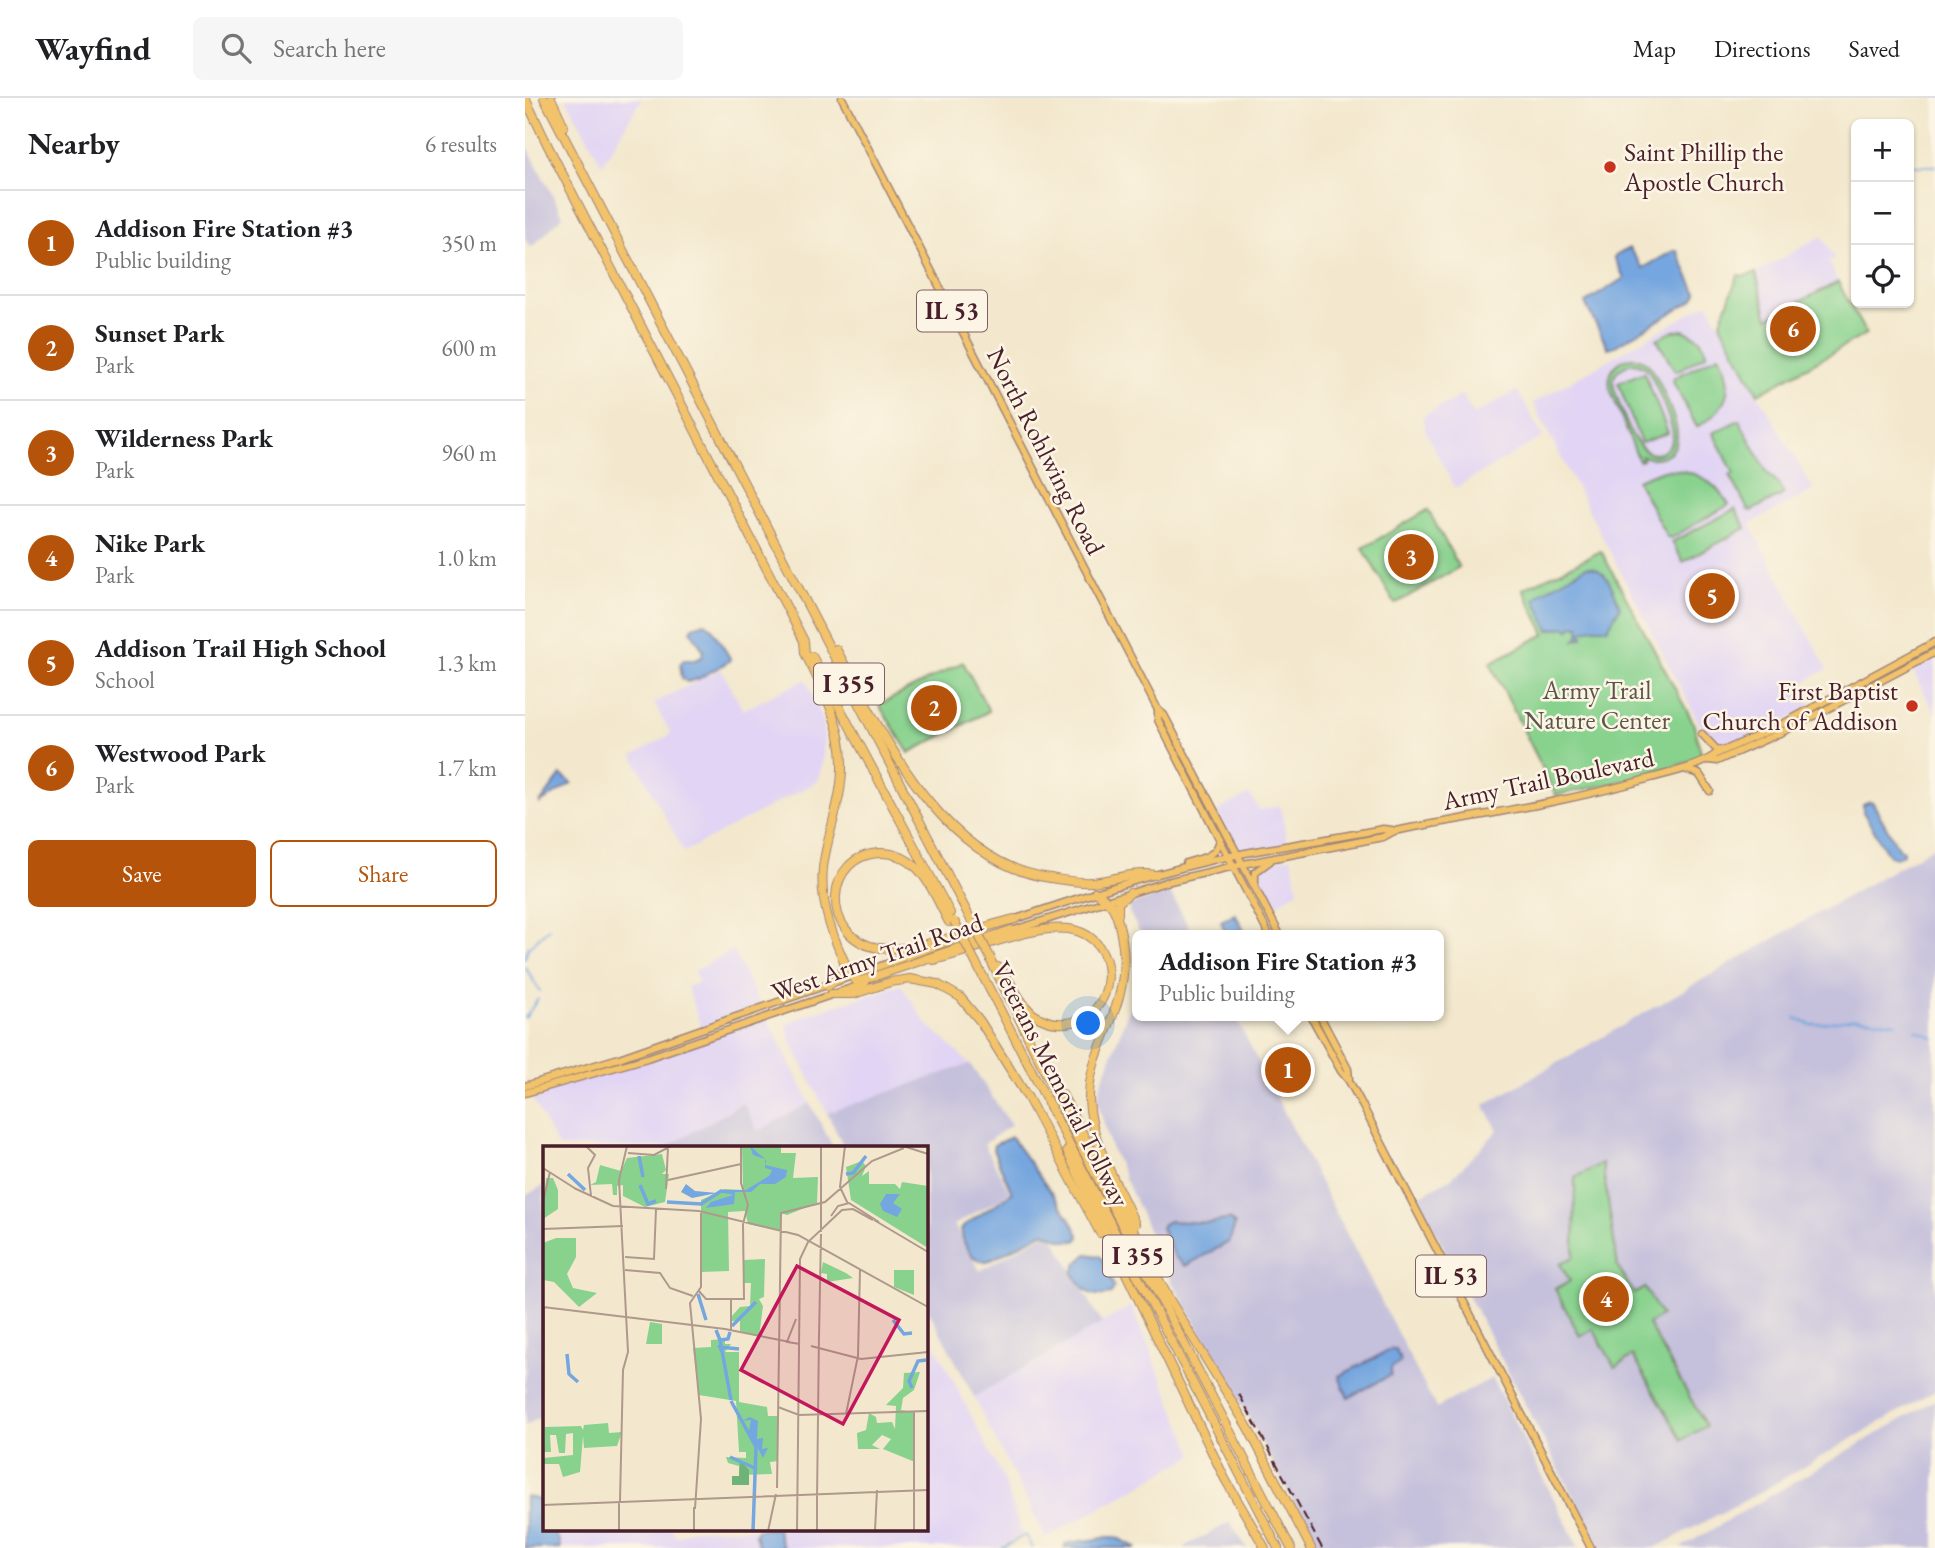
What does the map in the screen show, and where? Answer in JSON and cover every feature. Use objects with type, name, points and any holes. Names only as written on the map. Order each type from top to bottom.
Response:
[{"type":"highway","name":"I 355","points":[[526,98],[548,146],[804,641]]},
{"type":"highway","name":"I 355","points":[[544,98],[991,960]]},
{"type":"highway","points":[[551,98],[594,193]]},
{"type":"highway","points":[[771,536],[909,775],[933,806],[963,835],[1000,861],[1046,877],[1089,882],[1146,873],[1155,875]]},
{"type":"highway","name":"Veterans Memorial Tollway","points":[[804,641],[951,921],[971,953],[1278,1548]]},
{"type":"highway","points":[[804,641],[805,653],[839,731],[841,792],[824,867],[823,887],[825,907],[851,976],[861,981],[1011,930]]},
{"type":"highway","points":[[951,921],[919,871],[899,856],[878,853],[862,858],[845,871],[837,887],[836,909],[843,926],[857,940],[873,947],[908,947],[1015,919]]},
{"type":"highway","points":[[1095,892],[1108,900],[1118,921],[1123,939],[1123,972],[1117,1002],[1093,1064],[1089,1091],[1090,1113],[1103,1153],[1168,1297]]},
{"type":"highway","points":[[1118,921],[1118,903],[1130,892]]},
{"type":"highway","points":[[930,961],[1038,931],[1071,930],[1088,936],[1100,948],[1108,965],[1109,983],[1100,1004],[1088,1016],[1071,1023],[1056,1023],[1041,1018],[1030,1010],[991,960]]},
{"type":"highway","name":"Veterans Memorial Tollway","points":[[991,960],[1090,1164],[1291,1548]]},
{"type":"highway","points":[[830,990],[840,977],[845,963]]},
{"type":"highway","points":[[830,990],[854,993],[910,979],[937,984],[960,997],[980,1021],[1028,1098],[1135,1294]]},
{"type":"highway","points":[[1008,993],[1168,1297],[1247,1426],[1311,1548]]},
{"type":"highway","points":[[1031,1072],[1225,1479],[1265,1548]]},
{"type":"main road","name":"North Rohlwing Road","points":[[842,98],[1158,710],[1164,715],[1277,930]]},
{"type":"main road","points":[[1708,760],[1724,750],[1778,730],[1935,642]]},
{"type":"main road","points":[[1708,760],[1717,761],[1935,652]]},
{"type":"main road","name":"North Rohlwing Road","points":[[1158,710],[1158,720],[1266,930]]},
{"type":"main road","points":[[1702,734],[1716,749],[1724,750]]},
{"type":"main road","name":"Army Trail Boulevard","points":[[1277,858],[1383,837],[1394,831],[1602,792],[1708,760]]},
{"type":"main road","points":[[1682,768],[1699,774],[1710,791]]},
{"type":"main road","name":"Army Trail Boulevard","points":[[1239,855],[1383,829],[1394,831]]},
{"type":"main road","points":[[1155,875],[1213,855],[1220,839]]},
{"type":"main road","name":"West Army Trail Road","points":[[525,1093],[647,1058],[830,990],[851,976],[1095,892],[1239,855]]},
{"type":"main road","points":[[1256,889],[1255,872],[1277,858]]},
{"type":"main road","name":"West Army Trail Road","points":[[525,1086],[930,961],[1011,930],[1130,892],[1277,858]]},
{"type":"main road","name":"IL 53","points":[[1314,1021],[1391,1159],[1591,1548]]},
{"type":"main road","name":"IL 53","points":[[1323,1021],[1348,1069],[1349,1081]]},
{"type":"shaded area","points":[[566,98],[642,98],[602,165]]},
{"type":"shaded area","points":[[525,142],[563,216],[531,248],[525,239]]},
{"type":"shaded area","points":[[1822,236],[1835,259],[1829,262],[1838,282],[1768,318],[1756,273]]},
{"type":"shaded area","points":[[1708,303],[1814,490],[1750,524],[1827,669],[1799,685],[1811,707],[1724,748],[1718,748],[1705,735],[1533,403]]},
{"type":"shaded area","points":[[1517,390],[1543,437],[1455,488],[1426,433],[1423,416],[1462,395],[1474,415]]},
{"type":"shaded area","points":[[1935,653],[1935,713],[1910,666]]},
{"type":"shaded area","points":[[721,669],[743,710],[806,679],[824,723],[823,758],[818,781],[684,852],[633,756],[671,734],[654,703]]},
{"type":"shaded area","points":[[1250,794],[1259,810],[1280,806],[1288,845],[1239,853],[1217,811]]},
{"type":"shaded area","points":[[1935,846],[1935,1391],[1757,1494],[1655,1548],[1600,1548],[1417,1197],[1452,1178],[1498,1130],[1484,1105]],"holes":[[[1602,1163],[1618,1267],[1634,1294],[1645,1288],[1661,1315],[1648,1324],[1706,1425],[1681,1440],[1633,1356],[1593,1328],[1580,1335],[1556,1289],[1570,1281],[1574,1257],[1575,1178]]]},
{"type":"shaded area","points":[[1291,857],[1298,890],[1276,906],[1245,865]]},
{"type":"shaded area","points":[[1170,892],[1190,930],[1138,930],[1129,912],[1130,905]]},
{"type":"shaded area","points":[[733,950],[761,1007],[701,1027],[687,987],[699,982],[694,971]]},
{"type":"shaded area","points":[[901,985],[926,1023],[970,1064],[827,1113],[792,1044],[786,1026],[794,1020],[824,1009]]},
{"type":"shaded area","points":[[1132,1000],[1132,1021],[1238,1021],[1436,1408],[1492,1378],[1579,1548],[1318,1548],[1232,1387],[1173,1284],[1110,1145],[1097,1099]]},
{"type":"shaded area","points":[[767,1018],[810,1103],[758,1131],[743,1103],[668,1146],[557,1146],[530,1094]]},
{"type":"shaded area","points":[[970,1064],[1011,1125],[984,1144],[1010,1193],[954,1225],[980,1271],[1050,1231],[1102,1323],[974,1397],[927,1307],[927,1146],[844,1146],[827,1113]]},
{"type":"shaded area","points":[[743,1103],[758,1131],[810,1103],[832,1146],[668,1146]]},
{"type":"shaded area","points":[[543,1186],[543,1416],[525,1426],[525,1196]]},
{"type":"shaded area","points":[[1131,1306],[1194,1455],[1046,1538],[974,1397]]},
{"type":"shaded area","points":[[927,1329],[1003,1478],[1022,1534],[998,1548],[525,1548],[525,1522],[543,1512],[543,1530],[673,1530],[677,1537],[691,1530],[927,1530]]},
{"type":"shaded area","points":[[1935,1400],[1935,1548],[1680,1548],[1901,1420]]},
{"type":"shaded area","points":[[1230,1522],[1247,1548],[1182,1548]]},
{"type":"green space","points":[[1756,273],[1768,318],[1838,282],[1866,334],[1758,394],[1720,324],[1738,275]]},
{"type":"green space","points":[[1683,330],[1700,339],[1707,354],[1677,371],[1657,339],[1673,331]]},
{"type":"green space","points":[[1719,355],[1727,377],[1726,396],[1716,413],[1697,427],[1673,382],[1674,378]]},
{"type":"green space","points":[[1631,358],[1647,363],[1670,408],[1677,434],[1674,447],[1666,455],[1655,458],[1642,456],[1643,460],[1639,461],[1609,383],[1613,369]],"holes":[[[1631,363],[1639,364],[1649,372],[1669,419],[1672,441],[1664,451],[1654,454],[1645,451],[1631,433],[1626,420],[1613,380],[1617,371]]]},
{"type":"green space","points":[[1644,372],[1668,433],[1641,443],[1618,383]]},
{"type":"green space","points":[[1739,420],[1767,472],[1784,494],[1751,511],[1730,475],[1734,473],[1713,433]]},
{"type":"green space","points":[[1663,470],[1684,471],[1702,477],[1717,489],[1729,505],[1671,538],[1667,537],[1637,480]]},
{"type":"green space","points":[[1735,509],[1746,528],[1683,562],[1672,542]]},
{"type":"green space","points":[[1428,510],[1459,567],[1395,604],[1363,548]]},
{"type":"green space","name":"Army Trail Nature Center","points":[[1601,551],[1693,722],[1701,753],[1677,766],[1657,772],[1556,795],[1490,663],[1545,634],[1523,589]]},
{"type":"green space","points":[[963,662],[989,711],[909,753],[879,705]]},
{"type":"green space","points":[[1602,1163],[1618,1267],[1634,1294],[1645,1288],[1661,1316],[1648,1324],[1706,1426],[1682,1440],[1633,1356],[1615,1367],[1593,1329],[1580,1336],[1555,1289],[1570,1281],[1560,1264],[1574,1257],[1575,1178]]},
{"type":"water","points":[[1629,248],[1643,268],[1677,251],[1697,294],[1693,300],[1608,348],[1585,303],[1624,278],[1614,257]]},
{"type":"water","points":[[1586,567],[1593,567],[1604,575],[1620,607],[1608,628],[1592,628],[1582,632],[1583,637],[1575,640],[1580,626],[1574,625],[1569,630],[1565,627],[1549,630],[1535,599]]},
{"type":"water","points":[[705,623],[711,627],[730,658],[698,679],[687,682],[682,678],[680,664],[684,660],[702,657],[703,650],[691,631],[693,627]]},
{"type":"water","points":[[561,775],[572,783],[539,804]]},
{"type":"water","points":[[1870,802],[1898,848],[1903,851],[1903,854],[1896,858],[1889,856],[1863,812],[1863,805]]},
{"type":"water","points":[[1235,914],[1244,930],[1224,930],[1221,921]]},
{"type":"water","points":[[1011,1137],[1071,1220],[1079,1235],[1078,1240],[1065,1241],[1044,1232],[993,1259],[980,1261],[967,1249],[961,1230],[1012,1193],[993,1150],[994,1145]]},
{"type":"water","points":[[1230,1219],[1235,1225],[1229,1242],[1185,1266],[1175,1257],[1161,1228],[1169,1221],[1211,1223]]},
{"type":"water","points":[[1087,1254],[1103,1259],[1114,1287],[1111,1294],[1098,1295],[1088,1292],[1073,1273],[1077,1263]]},
{"type":"water","points":[[1395,1349],[1401,1362],[1391,1368],[1391,1375],[1348,1398],[1339,1376]]},
{"type":"water","points":[[525,1496],[540,1500],[543,1530],[554,1530],[560,1548],[525,1548]]},
{"type":"water","points":[[757,1530],[777,1530],[783,1548],[759,1548],[755,1535]]},
{"type":"water","points":[[1115,1537],[1138,1548],[1064,1548],[1066,1544]]},
{"type":"waterway","points":[[1914,165],[1935,166]]},
{"type":"waterway","points":[[525,958],[528,948],[549,928]]},
{"type":"waterway","points":[[525,967],[540,991]]},
{"type":"waterway","points":[[525,1018],[538,999]]},
{"type":"waterway","points":[[1795,1018],[1811,1025],[1856,1018],[1897,1023]]},
{"type":"waterway","points":[[1916,1030],[1935,1038]]},
{"type":"waterway","points":[[1002,1548],[1025,1535],[1032,1548]]},
{"type":"railway","points":[[1239,1394],[1322,1548]]},
{"type":"place","name":"Saint Phillip the Apostle Church","points":[[1610,167]]},
{"type":"place","name":"Westwood Park","points":[[1793,329]]},
{"type":"place","name":"Wilderness Park","points":[[1411,557]]},
{"type":"place","name":"Addison Trail High School","points":[[1712,596]]},
{"type":"place","name":"First Baptist Church of Addison","points":[[1912,706]]},
{"type":"place","name":"Sunset Park","points":[[934,708]]},
{"type":"place","name":"Addison Fire Station #3","points":[[1288,1070]]},
{"type":"place","name":"Nike Park","points":[[1606,1299]]}]
